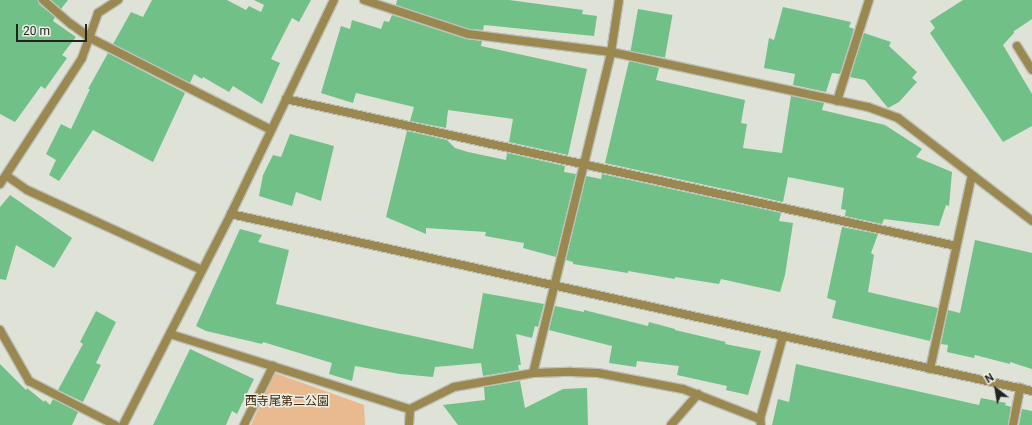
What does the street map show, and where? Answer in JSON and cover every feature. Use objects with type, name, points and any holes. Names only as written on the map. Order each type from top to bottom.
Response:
[{"type":"street","points":[[43,0],[90,38],[271,130]]},
{"type":"street","points":[[0,184],[82,58],[98,13],[118,0]]},
{"type":"street","points":[[123,425],[230,214],[334,0]]},
{"type":"street","points":[[364,0],[468,34],[611,52],[868,107],[898,118],[1032,221]]},
{"type":"street","points":[[533,373],[611,52],[619,0]]},
{"type":"street","points":[[837,101],[869,0]]},
{"type":"street","points":[[1017,46],[1032,70]]},
{"type":"street","points":[[286,99],[956,246]]},
{"type":"street","points":[[930,369],[972,175]]},
{"type":"street","points":[[6,176],[28,190],[202,270]]},
{"type":"street","points":[[230,214],[1032,391]]},
{"type":"street","points":[[0,330],[29,381],[116,425]]},
{"type":"street","points":[[170,334],[410,409],[454,387],[533,373],[598,373],[684,389],[761,422],[783,336]]},
{"type":"street","points":[[244,425],[273,366]]},
{"type":"street","points":[[1013,425],[1020,388]]},
{"type":"street","points":[[671,425],[698,394]]},
{"type":"street","points":[[409,425],[410,409]]},
{"type":"green space","name":"西寺尾第二公園","points":[[275,373],[364,405],[365,425],[251,425]]},
{"type":"building","points":[[0,0],[38,0],[39,4],[55,17],[53,21],[76,37],[62,55],[67,58],[45,89],[41,86],[15,122],[0,114]]},
{"type":"building","points":[[51,0],[68,0],[61,9]]},
{"type":"building","points":[[152,0],[227,0],[246,10],[249,6],[261,12],[264,5],[254,0],[311,0],[299,22],[292,18],[271,59],[280,63],[262,104],[233,86],[229,92],[203,77],[202,79],[194,74],[190,83],[113,44],[131,12],[143,17]]},
{"type":"building","points":[[397,0],[509,0],[583,10],[582,14],[597,16],[594,36],[484,25],[483,30],[469,29],[396,5]]},
{"type":"building","points":[[963,0],[1032,0],[1032,19],[1014,31],[1014,33],[1003,45],[1032,94],[1032,126],[1003,142],[930,33],[935,28],[930,21]]},
{"type":"building","points":[[783,7],[851,22],[849,27],[854,29],[840,74],[832,73],[826,92],[793,85],[795,74],[764,68],[769,38],[774,40]]},
{"type":"building","points":[[638,9],[672,15],[665,57],[631,51]]},
{"type":"building","points":[[392,15],[466,39],[482,41],[481,46],[587,69],[568,155],[509,142],[513,119],[448,110],[446,128],[410,121],[414,107],[356,93],[353,103],[321,93],[341,26],[350,29],[352,20],[381,29],[384,21],[389,22]]},
{"type":"building","points":[[864,33],[891,42],[889,46],[917,72],[912,78],[917,82],[899,102],[888,108],[865,80],[850,77]]},
{"type":"building","points":[[108,53],[185,93],[153,162],[93,130],[59,181],[49,175],[56,160],[46,154],[61,124],[71,129],[90,89],[88,89]]},
{"type":"building","points":[[629,61],[659,68],[656,80],[745,100],[741,123],[747,124],[743,148],[782,153],[791,96],[824,103],[822,110],[885,125],[922,149],[916,157],[952,172],[949,206],[946,205],[939,226],[884,219],[882,224],[845,216],[846,210],[841,209],[844,188],[788,177],[783,202],[605,163]]},
{"type":"building","points":[[407,131],[447,140],[455,148],[468,152],[506,160],[507,153],[565,166],[564,172],[576,174],[556,257],[523,248],[524,243],[485,236],[486,232],[426,228],[426,234],[386,217]]},
{"type":"building","points":[[290,134],[334,146],[321,201],[296,192],[292,206],[259,196],[263,175],[273,155],[281,157]]},
{"type":"building","points":[[602,174],[781,213],[779,221],[793,223],[785,275],[780,292],[721,279],[719,284],[675,277],[675,279],[573,264],[573,262],[566,260],[586,176],[601,179]]},
{"type":"building","points":[[10,195],[72,238],[54,268],[16,245],[6,280],[0,279],[0,207]]},
{"type":"building","points":[[842,227],[878,234],[871,253],[874,255],[868,292],[938,308],[930,341],[832,318],[836,301],[827,298]]},
{"type":"building","points":[[240,229],[262,235],[258,242],[289,250],[276,304],[473,349],[483,293],[544,304],[538,327],[535,326],[532,338],[516,334],[521,365],[518,365],[519,370],[483,376],[481,363],[435,367],[433,377],[400,374],[355,366],[352,381],[329,374],[332,363],[263,342],[262,344],[206,331],[196,326]]},
{"type":"building","points":[[975,240],[1032,253],[1032,369],[1010,362],[1010,364],[975,355],[974,358],[947,352],[948,345],[941,344],[948,310],[960,313]]},
{"type":"building","points":[[555,306],[584,312],[584,310],[648,326],[649,322],[675,330],[726,342],[725,344],[761,351],[748,395],[726,390],[727,386],[677,375],[679,366],[637,361],[636,367],[609,363],[612,346],[549,330]]},
{"type":"building","points":[[96,311],[116,322],[96,363],[101,365],[83,402],[58,390],[83,344],[80,342]]},
{"type":"building","points":[[190,349],[254,379],[237,414],[232,411],[226,425],[153,425]]},
{"type":"building","points":[[0,364],[26,390],[27,388],[44,402],[45,400],[50,405],[53,399],[78,412],[72,425],[0,425]]},
{"type":"building","points":[[796,364],[979,405],[981,398],[1006,403],[1005,405],[1011,407],[1008,425],[772,425],[778,399],[789,402]]},
{"type":"building","points":[[520,381],[525,408],[563,389],[587,388],[588,425],[458,425],[443,405],[485,400],[484,387]]},
{"type":"building","points":[[1022,409],[1032,411],[1032,425],[1019,425]]}]
